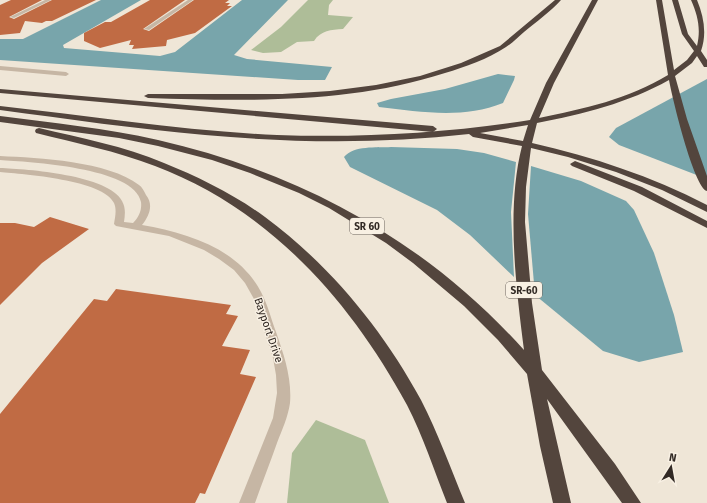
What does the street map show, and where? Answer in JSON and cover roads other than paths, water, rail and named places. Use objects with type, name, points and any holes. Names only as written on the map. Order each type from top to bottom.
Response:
[{"type":"highway","points":[[35,94],[263,97],[326,93],[406,81],[447,71],[478,60],[504,46],[558,0]]},
{"type":"highway","name":"SR-60","points":[[562,503],[556,480],[530,344],[520,238],[522,173],[529,137],[541,101],[595,0]]},
{"type":"highway","points":[[659,0],[673,87],[684,128],[707,188]]},
{"type":"highway","points":[[675,0],[685,34],[707,65]]},
{"type":"highway","points":[[0,108],[235,135],[284,138],[380,138],[496,128],[528,123],[600,106],[642,91],[675,74],[696,56],[704,45],[707,35],[706,20],[694,0]]},
{"type":"highway","points":[[0,91],[392,124],[484,136],[565,154],[617,170],[667,188],[707,209]]},
{"type":"highway","name":"SR 60","points":[[0,119],[63,126],[120,135],[198,153],[274,179],[326,203],[374,230],[426,267],[494,326],[519,353],[544,384],[592,446],[632,503]]},
{"type":"highway","points":[[0,126],[59,134],[157,162],[226,195],[286,238],[318,268],[347,301],[380,347],[414,403],[456,503]]},
{"type":"highway","points":[[484,136],[546,155],[610,178],[666,203],[707,225]]},
{"type":"street","points":[[12,17],[49,0]]},
{"type":"street","points":[[147,29],[191,0]]},
{"type":"street","points":[[0,68],[66,74]]},
{"type":"street","points":[[0,158],[87,168],[125,179],[141,190],[146,202],[145,215],[135,226]]},
{"type":"street","name":"Bayport Drive","points":[[0,170],[70,179],[103,188],[113,195],[120,206],[121,212],[119,224],[157,230],[215,252],[243,274],[258,297],[280,360],[284,386],[282,410],[247,503]]},
{"type":"water","points":[[101,0],[141,0],[63,45],[64,48],[160,56],[175,52],[242,0],[288,0],[234,55],[247,59],[332,67],[325,80],[298,80],[0,60],[0,39],[23,39]]},
{"type":"water","points":[[498,74],[515,76],[503,103],[488,108],[457,113],[442,113],[379,107],[377,103],[445,89]]},
{"type":"water","points":[[707,79],[707,179],[619,145],[609,137],[616,128]]},
{"type":"water","points":[[391,147],[457,149],[484,153],[516,162],[511,212],[514,277],[470,235],[437,210],[350,167],[344,157],[348,153],[359,149]]},
{"type":"water","points":[[531,166],[581,181],[626,201],[634,210],[654,253],[674,315],[683,352],[639,362],[603,351],[535,295],[528,214]]}]
